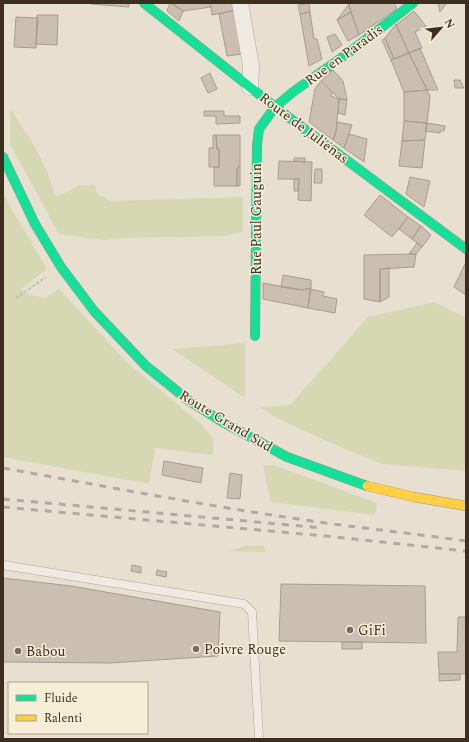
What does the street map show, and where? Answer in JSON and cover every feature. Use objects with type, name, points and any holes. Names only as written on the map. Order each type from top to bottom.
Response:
[{"type":"street","name":"Route de Juliénas","points":[[144,3],[275,107],[466,249]]},
{"type":"street","points":[[240,3],[252,66],[250,87]]},
{"type":"street","name":"Rue en Paradis","points":[[275,107],[293,92],[352,51],[413,3]]},
{"type":"street","name":"Rue Paul Gauguin","points":[[256,336],[257,145],[259,129],[275,107]]},
{"type":"street","name":"Route Grand Sud","points":[[3,157],[35,224],[61,267],[94,311],[146,366],[188,400],[221,421],[287,457],[354,482],[414,497],[466,506]]},
{"type":"lane","points":[[3,565],[244,604],[252,612],[259,739]]},
{"type":"path","points":[[16,298],[61,267]]},
{"type":"green space","points":[[10,108],[35,147],[47,171],[55,196],[67,192],[79,185],[95,185],[97,194],[111,201],[243,197],[243,232],[225,236],[123,238],[102,240],[59,234],[10,144]]},
{"type":"green space","points":[[3,194],[47,269],[21,289],[30,295],[46,298],[59,289],[128,363],[202,425],[214,440],[213,455],[155,448],[149,484],[3,457]]},
{"type":"green space","points":[[434,302],[466,318],[466,471],[382,464],[278,419],[260,407],[290,405],[368,317]]},
{"type":"green space","points":[[245,343],[245,398],[172,349]]},
{"type":"green space","points":[[263,465],[274,465],[377,503],[375,515],[271,502]]},
{"type":"green space","points":[[264,545],[265,552],[229,551],[245,546]]},
{"type":"building","points":[[126,3],[129,7],[91,4]]},
{"type":"building","points":[[170,3],[183,11],[179,21],[167,11]]},
{"type":"building","points":[[172,3],[210,3],[211,7],[183,11]]},
{"type":"building","points":[[210,3],[234,3],[235,10],[212,15]]},
{"type":"building","points":[[309,3],[310,12],[300,14],[298,5]]},
{"type":"building","points":[[348,3],[394,3],[397,9],[359,35]]},
{"type":"building","points":[[438,3],[447,3],[440,12]]},
{"type":"building","points":[[349,4],[351,12],[337,20]]},
{"type":"building","points":[[235,10],[243,54],[227,56],[219,14]]},
{"type":"building","points":[[414,11],[426,26],[415,32],[422,48],[409,53],[396,25]]},
{"type":"building","points":[[310,12],[314,39],[317,39],[322,59],[309,66],[300,14]]},
{"type":"building","points":[[351,12],[359,35],[348,41],[337,20]]},
{"type":"building","points":[[37,15],[58,15],[57,45],[36,44]]},
{"type":"building","points":[[16,17],[38,18],[36,48],[14,47]]},
{"type":"building","points":[[396,24],[409,53],[394,59],[385,38]]},
{"type":"building","points":[[335,34],[342,45],[332,52],[327,37]]},
{"type":"building","points":[[385,38],[394,59],[391,60],[382,40]]},
{"type":"building","points":[[420,48],[438,90],[427,90],[409,53]]},
{"type":"building","points":[[409,53],[427,90],[404,92],[391,60]]},
{"type":"building","points":[[333,70],[343,81],[347,100],[339,99],[321,81]]},
{"type":"building","points":[[210,73],[217,89],[208,93],[201,78]]},
{"type":"building","points":[[454,80],[460,80],[464,88],[455,88]]},
{"type":"building","points":[[321,81],[332,92],[331,96],[339,99],[336,132],[333,140],[309,122],[315,89]]},
{"type":"building","points":[[427,90],[430,97],[427,123],[404,121],[404,92]]},
{"type":"building","points":[[339,99],[347,100],[345,115],[338,113]]},
{"type":"building","points":[[204,111],[224,111],[224,116],[240,116],[240,123],[216,124],[216,116],[204,116]]},
{"type":"building","points":[[404,121],[427,123],[425,140],[402,141]]},
{"type":"building","points":[[337,122],[352,125],[344,148],[333,140]]},
{"type":"building","points":[[427,123],[445,126],[444,131],[440,131],[440,133],[425,131]]},
{"type":"building","points":[[349,134],[367,139],[364,162],[344,148]]},
{"type":"building","points":[[213,135],[216,135],[217,149],[219,149],[219,167],[209,167],[209,148],[213,148]]},
{"type":"building","points":[[216,135],[240,135],[240,165],[237,169],[237,186],[214,186],[214,167],[219,167],[219,149],[217,149]]},
{"type":"building","points":[[425,140],[422,168],[399,166],[402,141]]},
{"type":"building","points":[[294,158],[305,158],[305,162],[294,161]]},
{"type":"building","points":[[279,161],[312,162],[311,201],[298,200],[299,179],[278,179]]},
{"type":"building","points":[[240,165],[240,186],[237,186],[237,169]]},
{"type":"building","points":[[315,169],[322,169],[322,183],[314,183]]},
{"type":"building","points":[[410,177],[430,181],[424,207],[406,194]]},
{"type":"building","points":[[294,179],[299,179],[298,191],[294,191]]},
{"type":"building","points":[[380,195],[408,217],[392,237],[364,215]]},
{"type":"building","points":[[408,217],[421,226],[412,239],[399,229]]},
{"type":"building","points":[[421,226],[431,235],[422,247],[412,239]]},
{"type":"building","points":[[417,243],[422,247],[416,254],[409,254]]},
{"type":"building","points":[[416,254],[414,267],[380,269],[380,302],[364,299],[364,255]]},
{"type":"building","points":[[466,262],[466,295],[454,287]]},
{"type":"building","points":[[389,268],[389,297],[380,302],[380,269]]},
{"type":"building","points":[[283,275],[311,280],[311,288],[302,290],[281,287]]},
{"type":"building","points":[[263,283],[302,290],[311,288],[308,308],[263,299]]},
{"type":"building","points":[[310,289],[324,292],[323,296],[337,299],[335,313],[308,308]]},
{"type":"building","points":[[164,461],[203,468],[201,483],[162,475]]},
{"type":"building","points":[[230,473],[242,475],[240,499],[227,498]]},
{"type":"building","points":[[132,565],[141,567],[141,573],[131,571]]},
{"type":"building","points":[[157,570],[167,572],[166,577],[156,575]]},
{"type":"building","points":[[3,578],[71,586],[220,612],[218,656],[110,663],[3,662]]},
{"type":"building","points":[[281,584],[425,586],[426,643],[279,641]]},
{"type":"building","points":[[458,617],[466,617],[466,674],[439,674],[438,652],[457,652]]},
{"type":"building","points":[[342,642],[362,642],[362,649],[342,649]]},
{"type":"building","points":[[439,674],[460,674],[460,680],[439,681]]},
{"type":"railway","points":[[3,468],[240,510],[337,525],[466,541]]},
{"type":"railway","points":[[3,499],[323,528]]},
{"type":"railway","points":[[3,507],[325,536],[466,551]]},
{"type":"traffic: fast","points":[[144,3],[275,107],[466,249]]},
{"type":"traffic: fast","points":[[255,336],[257,145],[259,129],[275,107],[293,92],[351,51],[413,3]]},
{"type":"traffic: fast","points":[[3,157],[35,224],[61,267],[94,311],[146,366],[188,400],[221,421],[287,457],[367,486]]},
{"type":"traffic: slow","points":[[367,486],[414,497],[466,506]]},
{"type":"place","name":"GiFi","points":[[350,630]]},
{"type":"place","name":"Poivre Rouge","points":[[196,649]]},
{"type":"place","name":"Babou","points":[[18,651]]}]
